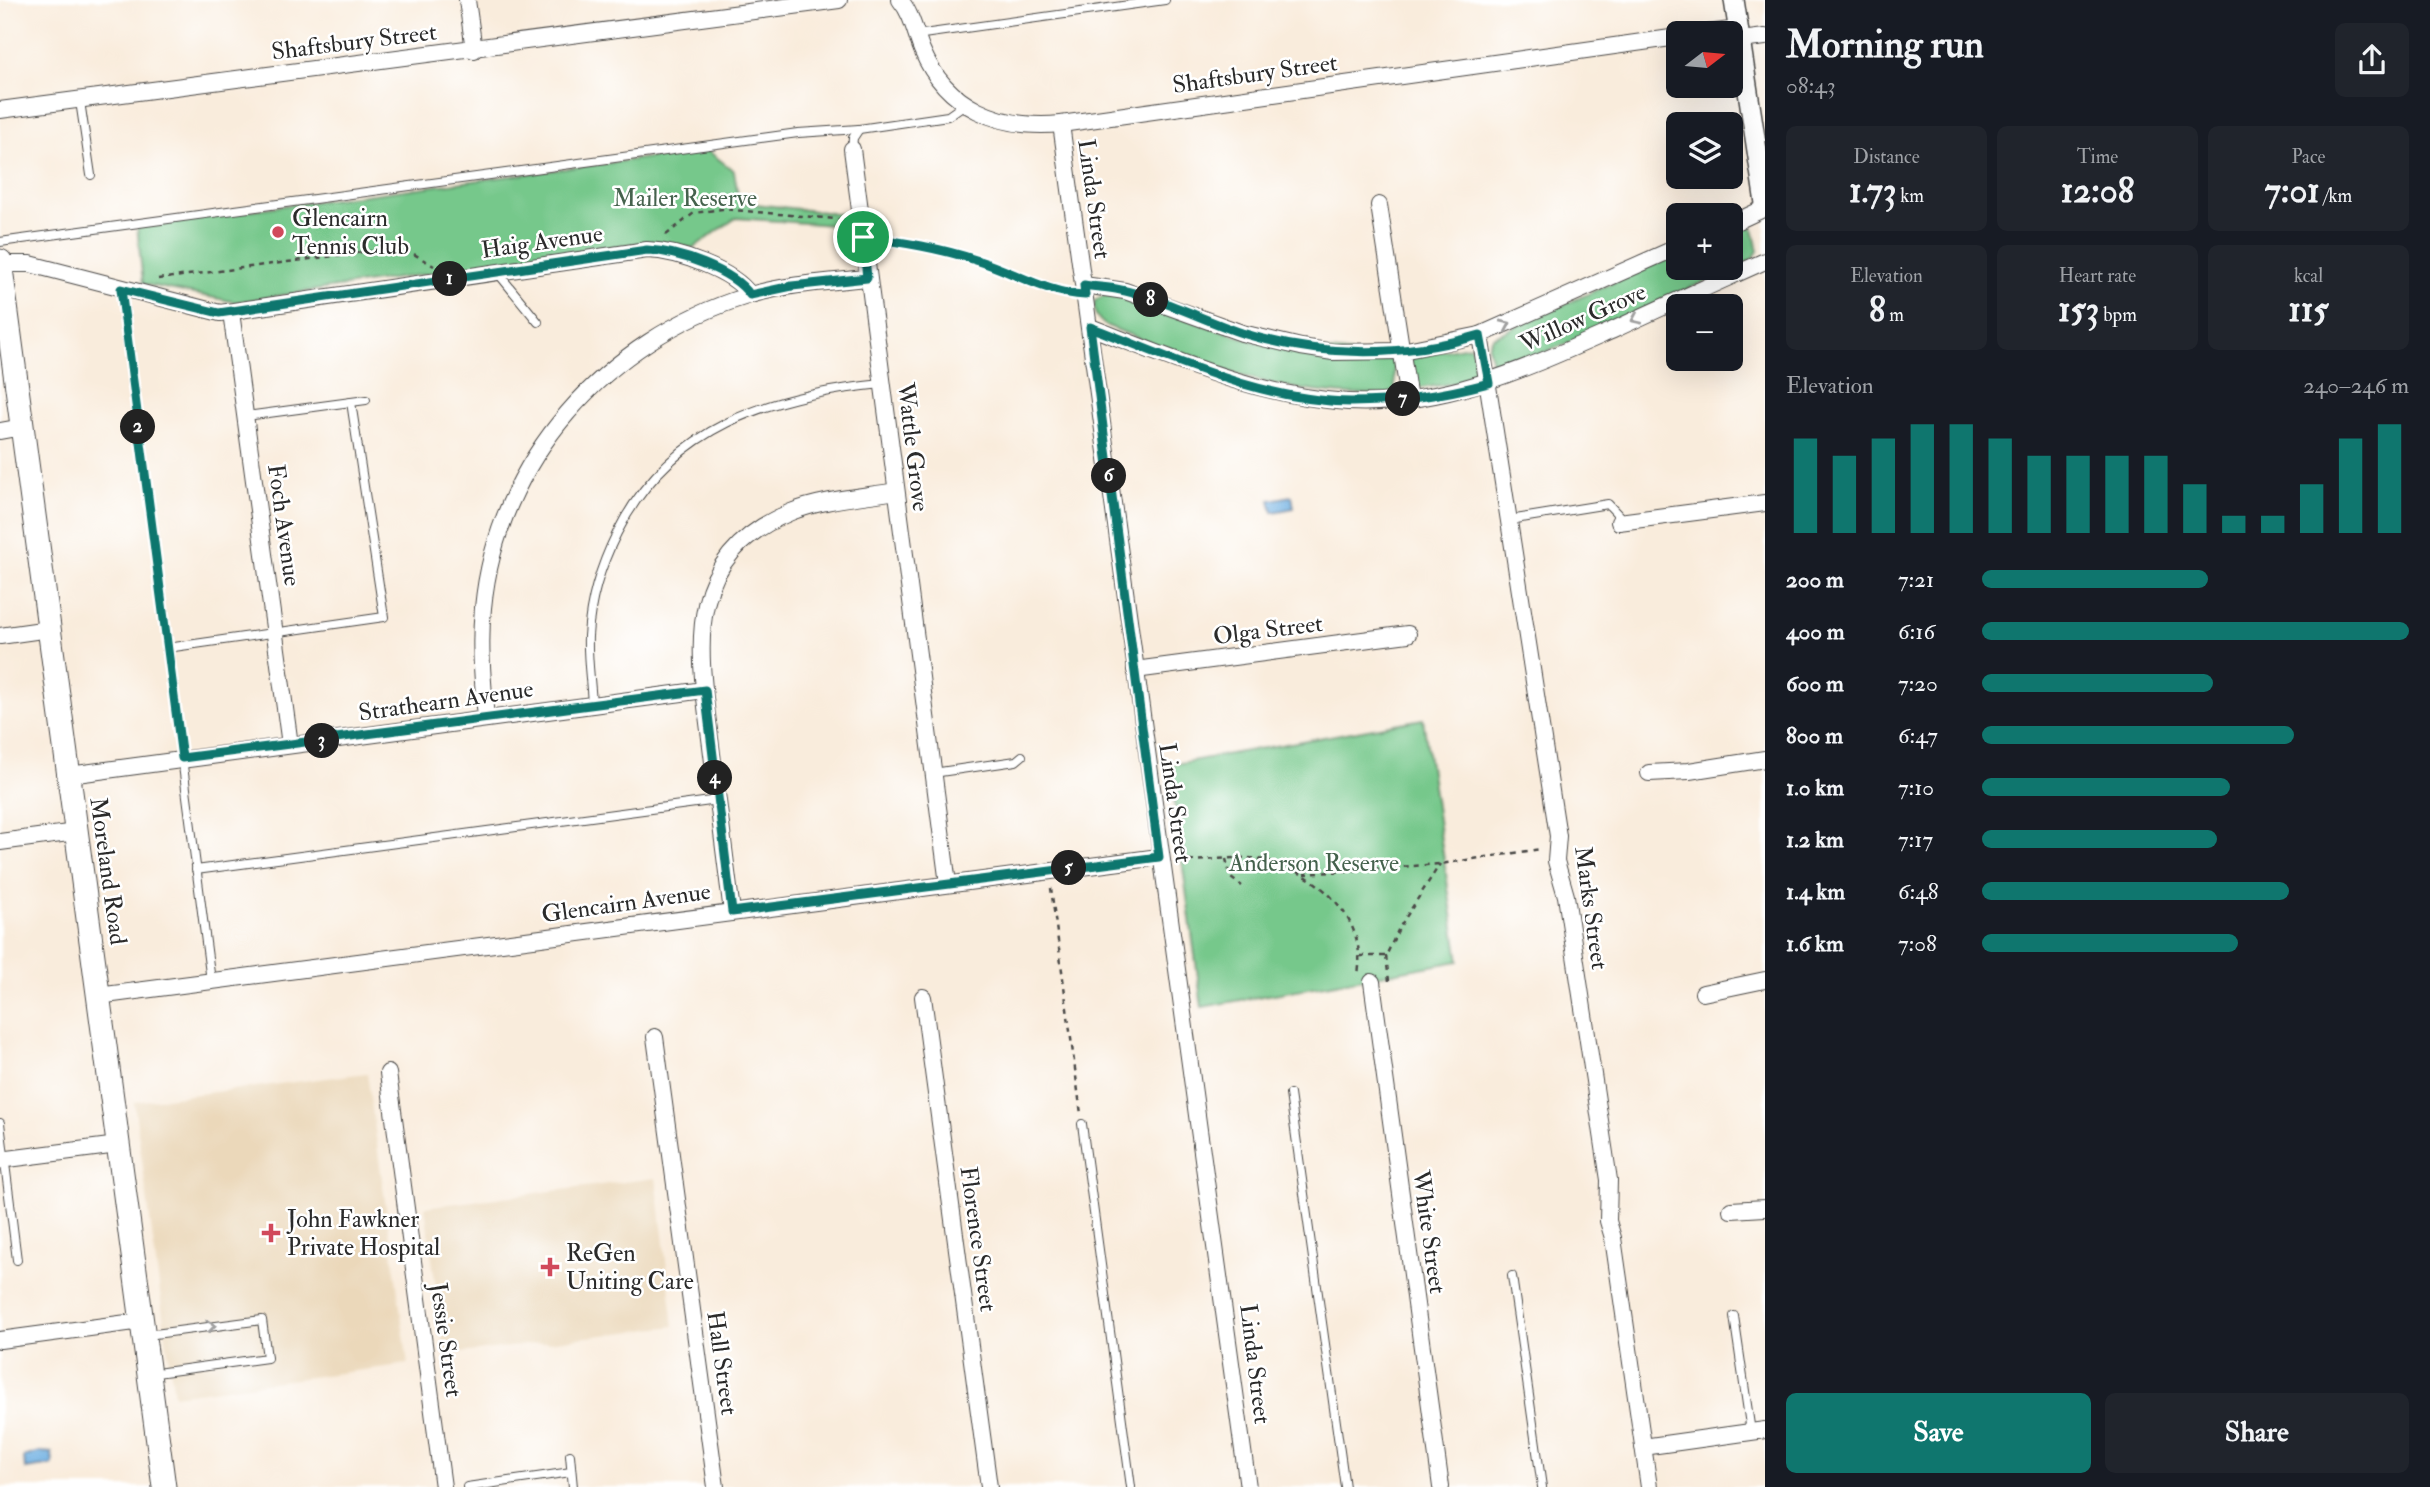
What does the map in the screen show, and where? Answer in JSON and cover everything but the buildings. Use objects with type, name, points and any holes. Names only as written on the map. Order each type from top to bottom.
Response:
[{"type":"main road","name":"Moreland Road","points":[[0,262],[11,429],[49,629],[164,1487]]},
{"type":"street","points":[[467,0],[474,50]]},
{"type":"street","name":"Shaftsbury Street","points":[[0,110],[474,50],[839,0]]},
{"type":"street","name":"Shaftsbury Street","points":[[900,0],[939,80],[965,103],[1005,123],[1040,126],[1666,39]]},
{"type":"street","points":[[1734,0],[1738,21]]},
{"type":"street","points":[[1743,35],[1765,37]]},
{"type":"street","points":[[1743,55],[1765,202]]},
{"type":"street","name":"Linda Street","points":[[1060,124],[1248,1487]]},
{"type":"street","name":"Wattle Grove","points":[[852,149],[948,884]]},
{"type":"street","points":[[1378,205],[1409,399]]},
{"type":"street","points":[[1743,218],[1765,208]]},
{"type":"street","name":"Haig Avenue","points":[[0,262],[30,264],[209,313],[231,312],[647,250],[663,250],[729,275],[742,284],[750,295]]},
{"type":"street","name":"Willow Grove","points":[[1085,290],[1125,291],[1242,332],[1301,347],[1333,352],[1402,351],[1480,335],[1666,252]]},
{"type":"street","name":"Willow Grove","points":[[1090,327],[1254,386],[1349,402],[1409,399],[1489,383],[1765,261]]},
{"type":"street","points":[[486,719],[481,659],[483,607],[491,560],[505,516],[546,440],[575,403],[631,352],[666,329],[750,295],[792,286],[867,278]]},
{"type":"street","name":"Foch Avenue","points":[[231,312],[290,745]]},
{"type":"street","name":"Marks Street","points":[[1480,335],[1558,847],[1558,870],[1566,896],[1609,1180],[1609,1229],[1649,1487]]},
{"type":"street","points":[[732,912],[700,640],[702,617],[718,573],[730,555],[770,523],[791,512],[895,491]]},
{"type":"street","points":[[1621,522],[1765,503]]},
{"type":"street","points":[[0,636],[49,629]]},
{"type":"street","name":"Olga Street","points":[[1135,670],[1408,634]]},
{"type":"street","name":"Strathearn Avenue","points":[[69,775],[705,690]]},
{"type":"street","points":[[1650,774],[1765,759]]},
{"type":"street","points":[[0,842],[76,832]]},
{"type":"street","name":"Glencairn Avenue","points":[[98,996],[1159,857]]},
{"type":"street","points":[[1703,993],[1765,980]]},
{"type":"street","name":"White Street","points":[[1364,983],[1441,1487]]},
{"type":"street","name":"Florence Street","points":[[923,997],[989,1487]]},
{"type":"street","name":"Hall Street","points":[[654,1037],[716,1487]]},
{"type":"street","name":"Jessie Street","points":[[388,1073],[443,1487]]},
{"type":"street","points":[[2,1160],[118,1145]]},
{"type":"street","points":[[1731,1210],[1765,1208]]},
{"type":"street","points":[[0,1340],[143,1328]]},
{"type":"street","points":[[1643,1447],[1758,1431]]},
{"type":"lane","points":[[916,35],[1166,0]]},
{"type":"lane","points":[[80,101],[91,175]]},
{"type":"lane","points":[[0,242],[798,133],[859,129],[948,116],[965,103]]},
{"type":"lane","name":"Wattle Grove","points":[[852,149],[853,138],[859,129]]},
{"type":"lane","points":[[497,272],[538,322]]},
{"type":"lane","points":[[121,289],[211,981]]},
{"type":"lane","points":[[592,705],[588,636],[596,585],[608,551],[633,502],[653,479],[688,446],[738,416],[790,398],[882,384]]},
{"type":"lane","points":[[246,416],[366,400]]},
{"type":"lane","points":[[167,648],[384,617],[351,402]]},
{"type":"lane","points":[[1510,520],[1608,504],[1621,522]]},
{"type":"lane","points":[[932,773],[1016,761],[1022,756]]},
{"type":"lane","points":[[196,870],[718,800]]},
{"type":"lane","points":[[1290,1094],[1345,1487]]},
{"type":"lane","points":[[0,1123],[2,1160],[17,1260]]},
{"type":"lane","points":[[1082,1124],[1131,1487]]},
{"type":"lane","points":[[1512,1276],[1542,1487]]},
{"type":"lane","points":[[1734,1316],[1758,1431]]},
{"type":"lane","points":[[143,1328],[262,1320],[267,1358],[149,1374]]},
{"type":"lane","points":[[570,1455],[573,1487]]},
{"type":"lane","points":[[467,1487],[572,1472]]},
{"type":"path","points":[[665,236],[694,213],[722,209],[862,229],[979,261],[1066,294],[1085,290]]},
{"type":"path","points":[[156,279],[402,247],[436,267]]},
{"type":"path","points":[[1302,874],[1440,864],[1558,847]]},
{"type":"path","points":[[1226,859],[1231,878],[1242,886]]},
{"type":"path","points":[[1179,861],[1265,860],[1302,874],[1321,888],[1345,914],[1356,937],[1364,983]]},
{"type":"path","points":[[1360,956],[1386,956],[1399,928],[1440,864]]},
{"type":"path","points":[[1049,871],[1082,1124]]},
{"type":"shaded area","name":"John Fawkner Private Hospital","points":[[367,1073],[408,1364],[174,1395],[134,1102]]},
{"type":"shaded area","name":"ReGen Uniting Care","points":[[656,1178],[674,1326],[445,1355],[425,1207]]},
{"type":"green space","name":"Mailer Reserve","points":[[707,150],[734,171],[739,202],[858,216],[859,227],[736,218],[693,248],[653,241],[235,302],[143,284],[137,225]]},
{"type":"green space","points":[[1743,225],[1753,228],[1758,251],[1752,260],[1743,264]]},
{"type":"green space","points":[[1666,258],[1666,280],[1708,280],[1677,294],[1666,294],[1666,299],[1574,341],[1494,371],[1488,346],[1493,337]]},
{"type":"green space","points":[[1109,293],[1259,343],[1390,358],[1394,366],[1395,390],[1389,394],[1313,391],[1278,385],[1209,365],[1105,325],[1095,314],[1094,304],[1095,300]]},
{"type":"green space","points":[[1469,346],[1473,351],[1476,380],[1416,389],[1409,362],[1413,356]]},
{"type":"green space","name":"Anderson Reserve","points":[[1423,719],[1459,961],[1202,1007],[1169,765]]},
{"type":"water","points":[[1292,496],[1294,508],[1273,512],[1270,500]]},
{"type":"water","points":[[40,1452],[52,1453],[53,1465],[25,1469],[24,1457]]},
{"type":"place","name":"Glencairn Tennis Club","points":[[278,232]]},
{"type":"place","name":"John Fawkner Private Hospital","points":[[271,1233]]},
{"type":"place","name":"ReGen Uniting Care","points":[[550,1267]]},
{"type":"route","points":[[863,237],[939,250],[979,261],[1066,294],[1085,295],[1084,285],[1125,291],[1242,332],[1301,347],[1356,353],[1402,351],[1462,341],[1480,335],[1489,383],[1409,399],[1349,402],[1254,386],[1090,327],[1159,857],[732,912],[705,690],[182,758],[121,289],[209,313],[219,313],[647,250],[663,250],[729,275],[742,284],[750,295],[792,286],[867,278],[863,237]]}]
